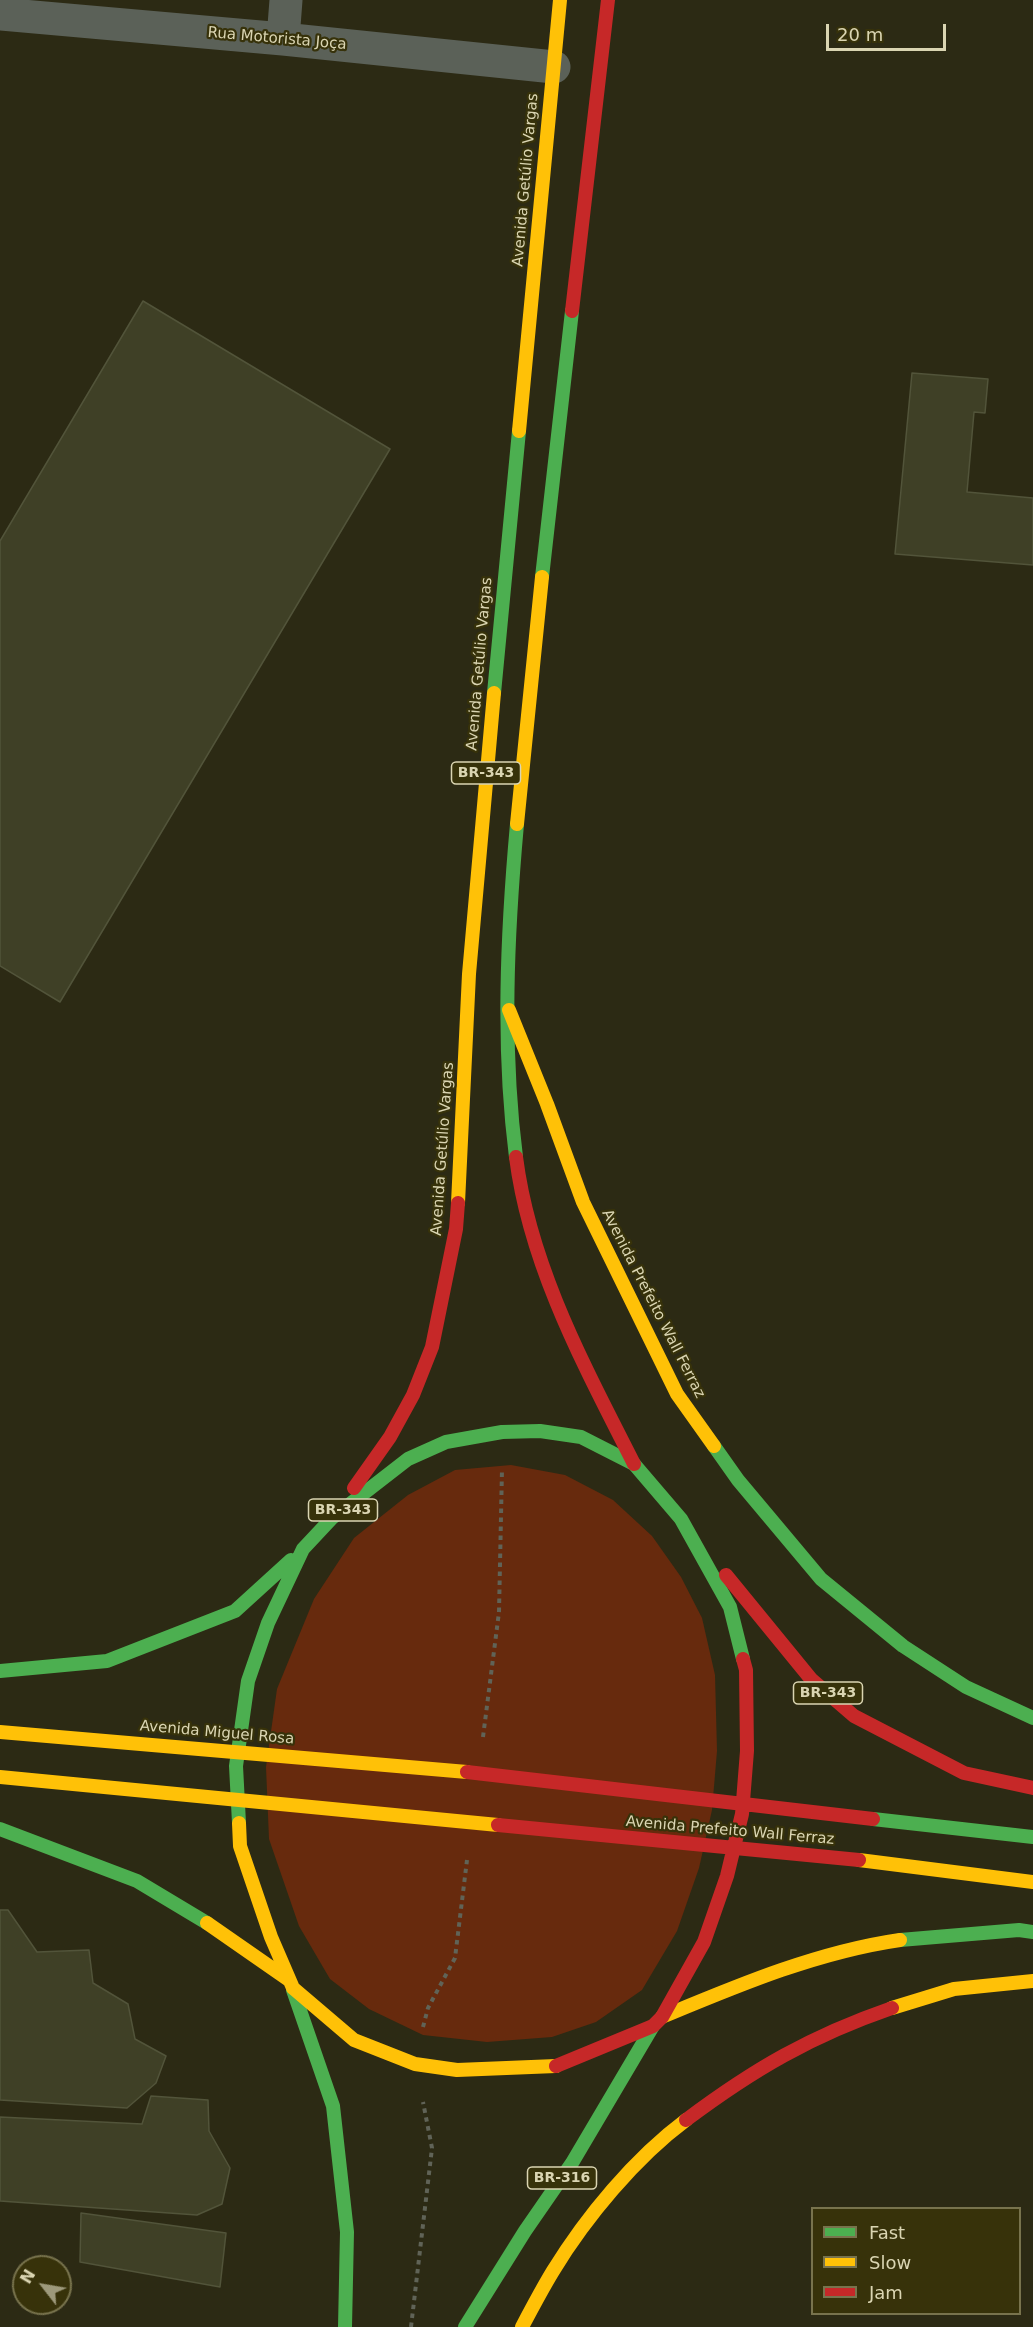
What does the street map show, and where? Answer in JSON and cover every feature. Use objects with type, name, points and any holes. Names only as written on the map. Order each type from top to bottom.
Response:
[{"type":"main road","name":"Avenida Getúlio Vargas","points":[[332,1518],[390,1437],[412,1395],[432,1347],[456,1229],[462,1150],[469,974],[481,824],[560,0]]},
{"type":"main road","name":"BR-343","points":[[608,0],[516,820],[508,919],[510,1112],[517,1166],[534,1240],[576,1350],[634,1464],[811,1679],[854,1716],[964,1773],[1033,1788]]},
{"type":"main road","name":"Avenida Prefeito Wall Ferraz","points":[[509,1010],[588,1213],[677,1394],[738,1480],[821,1579],[903,1646],[966,1688],[1033,1718]]},
{"type":"main road","name":"BR-343","points":[[634,1464],[581,1437],[540,1431],[502,1432],[446,1442],[408,1459],[332,1518],[303,1549],[268,1623],[248,1681],[236,1766],[240,1846],[271,1937],[291,1984],[354,2040],[414,2064],[457,2070],[558,2066],[718,1993],[837,1954],[892,1941],[1019,1930],[1033,1932]]},
{"type":"main road","name":"BR-343","points":[[658,2021],[704,1942],[728,1876],[742,1814],[747,1751],[746,1670],[730,1607],[681,1519]]},
{"type":"main road","points":[[0,1671],[107,1661],[235,1611],[303,1549]]},
{"type":"main road","name":"Avenida Miguel Rosa","points":[[0,1732],[431,1768]]},
{"type":"main road","name":"Avenida Prefeito Wall Ferraz","points":[[431,1768],[1033,1837]]},
{"type":"main road","name":"Avenida Prefeito Wall Ferraz","points":[[0,1777],[884,1862],[1033,1882]]},
{"type":"main road","points":[[0,1829],[137,1881],[228,1936],[291,1984],[333,2106],[347,2232],[345,2327]]},
{"type":"main road","points":[[522,2327],[535,2300],[577,2234],[624,2178],[675,2129],[732,2083],[806,2041],[875,2012],[959,1988],[1033,1981]]},
{"type":"main road","name":"BR-316","points":[[465,2327],[525,2231],[572,2163],[658,2021]]},
{"type":"street","points":[[283,39],[286,0]]},
{"type":"street","name":"Rua Motorista Joça","points":[[17,10],[554,67]]},
{"type":"path","points":[[411,2327],[432,2148]]},
{"type":"shaded area","points":[[511,1465],[565,1475],[613,1500],[652,1536],[681,1577],[702,1618],[715,1675],[717,1751],[712,1810],[699,1868],[677,1931],[642,1990],[596,2022],[552,2037],[487,2042],[423,2035],[369,2009],[330,1979],[299,1926],[269,1839],[266,1767],[277,1689],[314,1599],[354,1538],[408,1495],[455,1470]]},
{"type":"building","points":[[143,301],[390,449],[60,1002],[0,966],[0,541]]},
{"type":"building","points":[[912,373],[988,379],[985,413],[974,412],[967,492],[1033,498],[1033,565],[895,554]]},
{"type":"building","points":[[0,1910],[8,1910],[37,1952],[89,1950],[93,1983],[128,2004],[135,2039],[166,2056],[156,2083],[127,2108],[0,2100]]},
{"type":"building","points":[[151,2096],[208,2100],[209,2131],[230,2168],[222,2204],[197,2215],[0,2201],[0,2117],[142,2124]]},
{"type":"building","points":[[81,2213],[226,2233],[220,2287],[80,2262]]},
{"type":"traffic: fast","points":[[542,577],[572,311]]},
{"type":"traffic: fast","points":[[494,693],[519,431]]},
{"type":"traffic: fast","points":[[516,1157],[509,1074],[508,991],[517,824]]},
{"type":"traffic: fast","points":[[540,1431],[581,1437],[634,1464],[681,1519],[730,1607],[743,1659]]},
{"type":"traffic: fast","points":[[239,1823],[236,1766],[248,1681],[268,1623],[303,1549],[332,1518],[408,1459],[446,1442],[502,1432],[540,1431]]},
{"type":"traffic: fast","points":[[714,1446],[738,1480],[821,1579],[903,1646],[966,1687],[1033,1718]]},
{"type":"traffic: fast","points":[[0,1671],[107,1661],[235,1611],[291,1560]]},
{"type":"traffic: fast","points":[[873,1819],[1033,1837]]},
{"type":"traffic: fast","points":[[0,1829],[137,1881],[207,1923]]},
{"type":"traffic: fast","points":[[900,1940],[1019,1930],[1033,1932]]},
{"type":"traffic: fast","points":[[293,1990],[333,2106],[347,2232],[345,2327]]},
{"type":"traffic: fast","points":[[465,2327],[525,2231],[572,2163],[653,2026]]},
{"type":"traffic: slow","points":[[519,431],[560,0]]},
{"type":"traffic: slow","points":[[517,824],[542,577]]},
{"type":"traffic: slow","points":[[458,1203],[469,974],[494,693]]},
{"type":"traffic: slow","points":[[509,1010],[583,1202],[677,1394],[714,1446]]},
{"type":"traffic: slow","points":[[0,1732],[467,1772]]},
{"type":"traffic: slow","points":[[0,1777],[498,1825]]},
{"type":"traffic: slow","points":[[239,1823],[240,1846],[271,1937],[293,1988],[354,2040],[415,2064],[457,2070],[556,2066]]},
{"type":"traffic: slow","points":[[859,1860],[1033,1882]]},
{"type":"traffic: slow","points":[[207,1923],[289,1980]]},
{"type":"traffic: slow","points":[[662,2017],[809,1961],[869,1945],[900,1940]]},
{"type":"traffic: slow","points":[[892,2008],[954,1989],[1033,1981]]},
{"type":"traffic: slow","points":[[522,2327],[553,2271],[596,2210],[630,2170],[686,2120]]},
{"type":"traffic: jam","points":[[572,311],[608,0]]},
{"type":"traffic: jam","points":[[516,1157],[533,1238],[547,1277],[579,1353],[634,1464]]},
{"type":"traffic: jam","points":[[354,1488],[390,1437],[413,1395],[432,1347],[456,1229],[458,1203]]},
{"type":"traffic: jam","points":[[726,1575],[811,1679],[854,1716],[964,1773],[1033,1788]]},
{"type":"traffic: jam","points":[[556,2066],[653,2026],[662,2017],[704,1942],[727,1876],[742,1814],[747,1751],[746,1670],[743,1659]]},
{"type":"traffic: jam","points":[[467,1772],[873,1819]]},
{"type":"traffic: jam","points":[[498,1825],[859,1860]]},
{"type":"traffic: jam","points":[[686,2120],[735,2085],[784,2055],[835,2030],[892,2008]]}]
